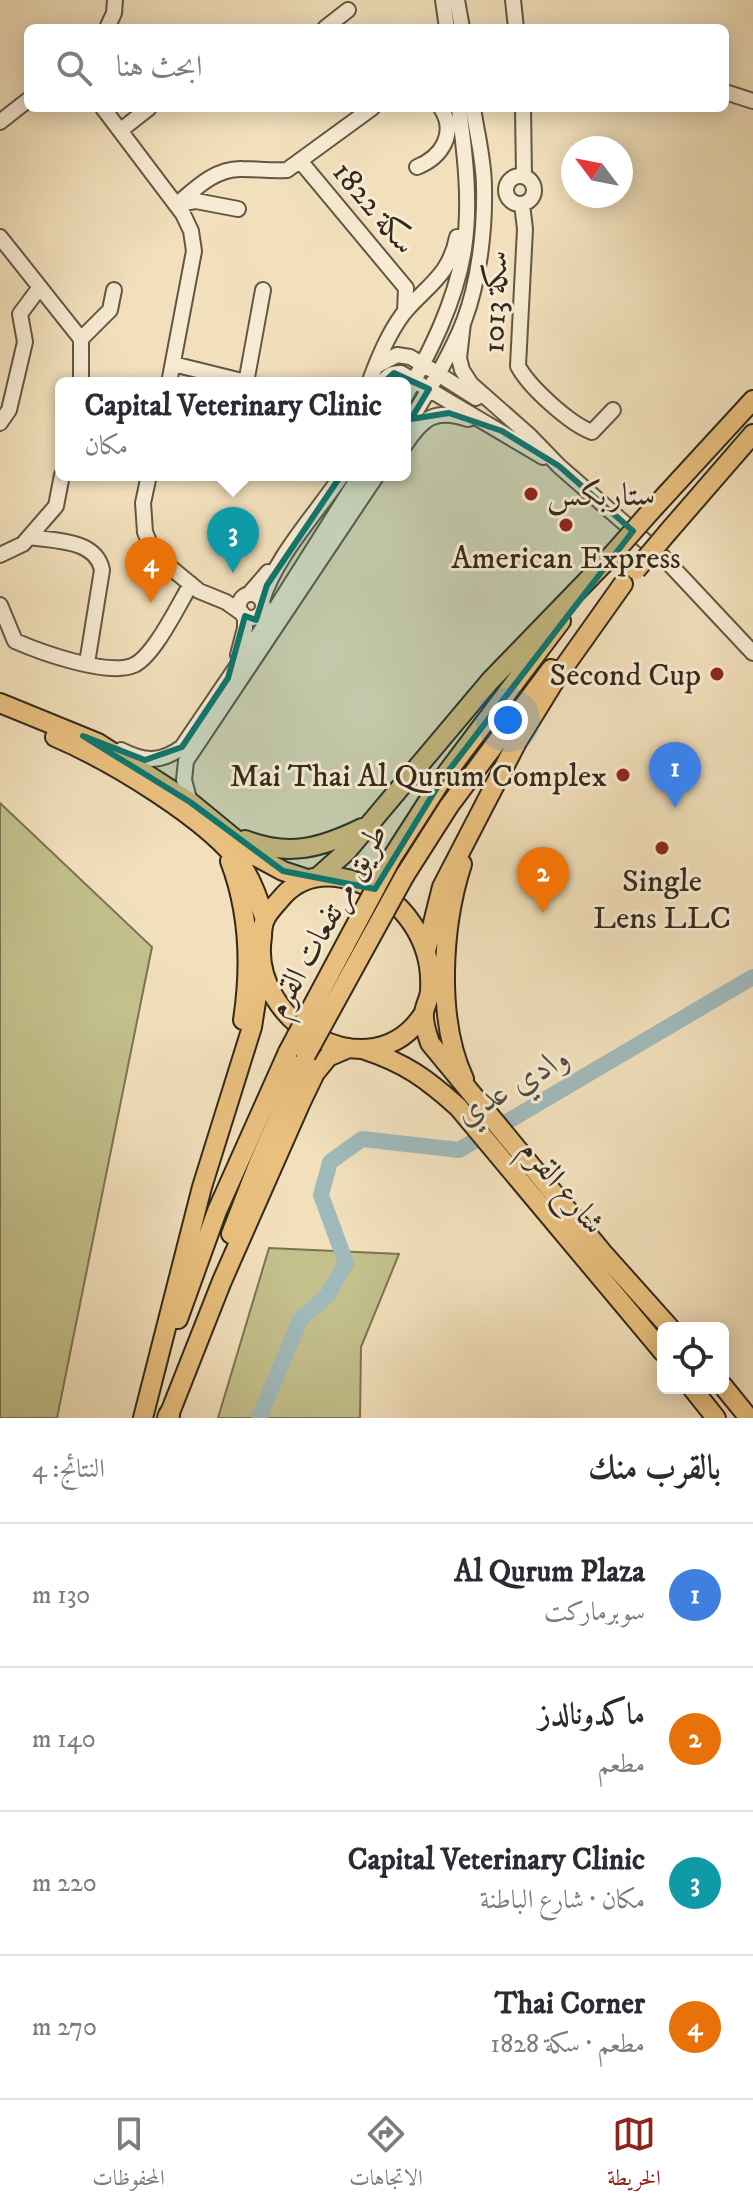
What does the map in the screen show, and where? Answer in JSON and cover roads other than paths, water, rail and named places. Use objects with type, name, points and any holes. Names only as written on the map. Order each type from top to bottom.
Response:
[{"type":"main road","name":"طريق مرتفعات القرم","points":[[144,1418],[217,1211],[391,859],[443,778],[612,555],[753,400]]},
{"type":"main road","name":"طريق مرتفعات القرم","points":[[169,1416],[203,1304],[259,1162],[297,1054],[449,806],[532,691],[753,434]]},
{"type":"main road","points":[[144,1418],[202,1187],[252,1027],[262,968],[260,946],[265,920],[287,892],[339,860],[490,681],[612,555]]},
{"type":"main road","points":[[426,951],[442,887],[517,742],[557,677],[629,577]]},
{"type":"main road","points":[[0,703],[83,736],[190,802],[223,836],[244,869],[265,920]]},
{"type":"main road","points":[[0,715],[71,744],[283,871],[313,878],[348,879],[373,887],[405,914],[421,936],[426,951],[430,988],[424,1013],[411,1031],[400,1038],[328,1057],[315,1073],[222,1281],[169,1416]]},
{"type":"main road","points":[[465,1101],[448,1024],[447,933],[460,871],[481,810]]},
{"type":"main road","points":[[223,836],[268,849],[304,849],[333,842],[368,825]]},
{"type":"main road","points":[[223,836],[244,917],[246,946],[244,1008],[231,1091]]},
{"type":"main road","points":[[262,968],[275,998],[296,1025],[323,1041],[357,1049]]},
{"type":"main road","name":"شارع القرم","points":[[424,1013],[430,1043],[465,1101],[551,1218],[657,1345]]},
{"type":"main road","name":"شارع القرم","points":[[357,1049],[409,1067],[465,1101],[555,1197],[665,1322]]},
{"type":"main road","points":[[729,1393],[749,1418]]},
{"type":"main road","points":[[697,1394],[716,1418]]},
{"type":"street","points":[[109,24],[115,0]]},
{"type":"street","points":[[443,0],[446,24]]},
{"type":"street","points":[[457,0],[461,24]]},
{"type":"street","points":[[513,0],[516,24]]},
{"type":"street","points":[[330,24],[348,10]]},
{"type":"street","points":[[729,93],[753,101]]},
{"type":"street","points":[[0,122],[24,103]]},
{"type":"street","points":[[106,112],[176,205],[191,231],[194,251],[170,377]]},
{"type":"street","points":[[121,130],[144,112]]},
{"type":"street","points":[[176,205],[212,175],[238,168],[287,170],[367,112]]},
{"type":"street","points":[[417,167],[433,159],[446,140],[447,121],[443,112]]},
{"type":"street","points":[[411,386],[424,365],[457,279],[464,247],[467,186],[459,112]]},
{"type":"street","points":[[474,112],[484,186],[483,211],[478,260],[463,323],[459,358],[471,384],[506,426]]},
{"type":"street","points":[[523,112],[524,176]]},
{"type":"street","points":[[480,158],[488,172],[507,187],[510,201],[522,204],[531,199],[534,191],[532,182],[524,176],[512,178],[507,187],[490,199],[483,211]]},
{"type":"street","name":"سكة 1822","points":[[301,162],[406,288],[426,292]]},
{"type":"street","points":[[371,377],[391,331],[405,312],[438,281],[455,248],[467,186]]},
{"type":"street","points":[[176,205],[196,201],[238,209]]},
{"type":"street","name":"سكة 1013","points":[[522,204],[525,229],[518,366],[534,387],[582,428],[592,432],[613,410]]},
{"type":"street","points":[[0,237],[81,339],[81,377]]},
{"type":"street","points":[[0,423],[9,410],[25,342],[20,314],[40,287]]},
{"type":"street","name":"سكة 1822","points":[[405,312],[406,288]]},
{"type":"street","points":[[81,339],[110,310],[114,290]]},
{"type":"street","points":[[248,377],[263,290]]},
{"type":"street","points":[[411,419],[463,323]]},
{"type":"street","points":[[376,366],[397,355],[410,357],[438,373],[506,426]]},
{"type":"street","points":[[173,364],[224,377]]},
{"type":"street","points":[[386,377],[394,373],[408,377]]},
{"type":"street","points":[[411,378],[530,436],[559,466],[662,556],[753,653]]},
{"type":"street","points":[[411,438],[429,418],[449,413],[506,426]]},
{"type":"street","points":[[0,555],[23,544],[56,506],[61,481]]},
{"type":"street","points":[[148,481],[143,503],[145,532],[154,554],[191,584],[244,615],[252,617],[263,608],[251,598],[226,602]]},
{"type":"street","points":[[251,598],[328,481]]},
{"type":"street","points":[[228,678],[241,647],[244,615],[240,607],[267,585],[338,481]]},
{"type":"street","points":[[83,736],[101,739],[145,760],[170,756],[182,747],[356,481]]},
{"type":"street","points":[[190,802],[184,780],[186,761],[375,481]]},
{"type":"street","points":[[29,537],[81,546],[90,550],[101,562],[87,663]]},
{"type":"street","points":[[0,605],[15,641],[116,669],[136,665],[162,635],[191,584]]},
{"type":"waterway","name":"وادي عدي","points":[[259,1418],[300,1320],[327,1296],[346,1263],[321,1195],[330,1162],[362,1139],[459,1150],[753,977]]},
{"type":"place","name":"ستاربكس","points":[[531,494]]},
{"type":"place","name":"American Express","points":[[566,525]]},
{"type":"place","name":"Capital Veterinary Clinic","points":[[233,573]]},
{"type":"place","name":"Thai Corner","points":[[151,603]]},
{"type":"place","name":"Second Cup","points":[[717,674]]},
{"type":"place","name":"Mai Thai Al Qurum Complex","points":[[623,775]]},
{"type":"place","name":"Al Qurum Plaza","points":[[675,808]]},
{"type":"place","name":"Single Lens LLC","points":[[662,848]]},
{"type":"place","name":"ماكدونالدز","points":[[543,913]]}]
